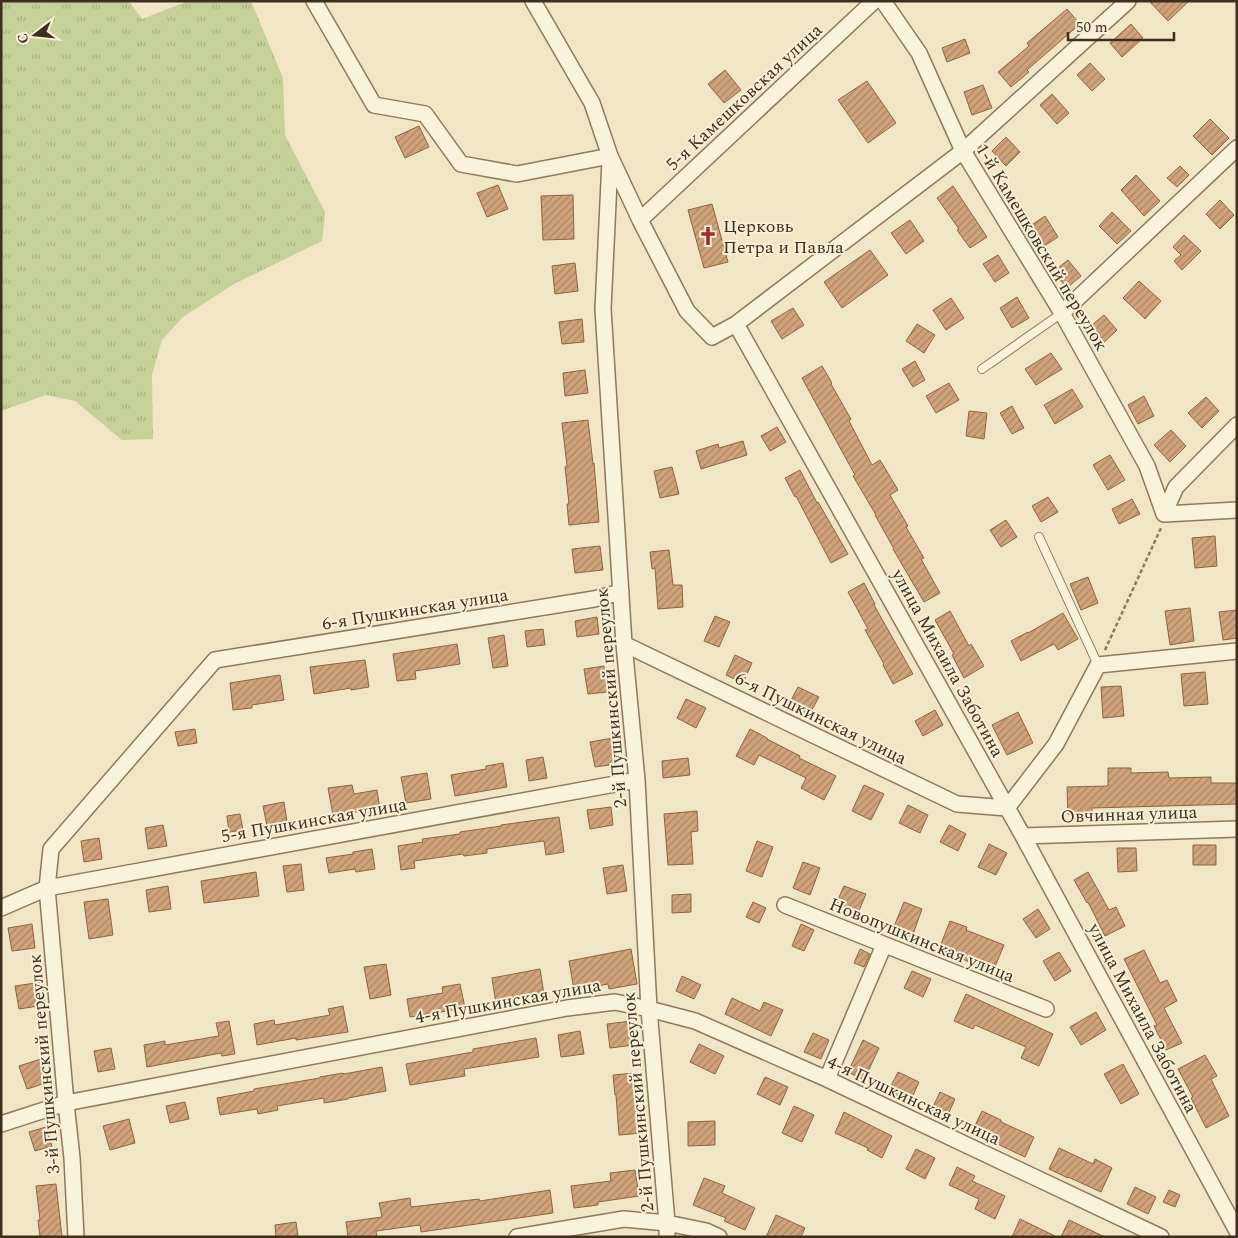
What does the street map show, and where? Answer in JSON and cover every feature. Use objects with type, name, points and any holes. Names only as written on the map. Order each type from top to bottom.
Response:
[{"type":"street","points":[[314,1],[374,105],[425,114],[460,164],[517,174],[610,156]]},
{"type":"street","points":[[533,1],[592,103],[610,156],[640,220],[687,311],[712,337],[736,324],[963,151],[1128,1]]},
{"type":"street","name":"5-я Камешковская улица","points":[[640,220],[874,1]]},
{"type":"street","name":"1-й Камешковский переулок","points":[[883,1],[918,53],[963,151],[1062,313],[1147,466],[1164,514]]},
{"type":"street","points":[[1062,313],[1237,148]]},
{"type":"street","name":"2-й Пушкинский переулок","points":[[610,156],[603,309],[624,644],[637,780],[649,1009],[667,1230]]},
{"type":"street","name":"улица Михаила Заботина","points":[[736,324],[1023,836],[1237,1231]]},
{"type":"street","points":[[1237,425],[1176,488],[1164,514],[1237,510]]},
{"type":"street","name":"6-я Пушкинская улица","points":[[215,660],[594,599],[621,592]]},
{"type":"street","name":"6-я Пушкинская улица","points":[[624,644],[957,804],[1007,808]]},
{"type":"street","points":[[1007,808],[1056,744],[1098,665],[1237,651]]},
{"type":"street","name":"3-й Пушкинский переулок","points":[[76,1237],[72,1158],[48,888],[50,849],[215,660]]},
{"type":"street","name":"5-я Пушкинская улица","points":[[1,908],[48,888],[637,780]]},
{"type":"street","name":"Овчинная улица","points":[[1023,836],[1237,829]]},
{"type":"street","name":"Новопушкинская улица","points":[[785,905],[1046,1009]]},
{"type":"street","points":[[827,1079],[884,945]]},
{"type":"street","name":"4-я Пушкинская улица","points":[[1,1124],[66,1102],[567,1008],[615,1002],[695,1021],[827,1079],[1161,1237]]},
{"type":"street","points":[[517,1237],[624,1219],[667,1230],[706,1231],[719,1237]]},
{"type":"lane","points":[[982,369],[1062,313]]},
{"type":"lane","points":[[1039,537],[1098,665]]},
{"type":"path","points":[[1098,665],[1162,528],[1164,514]]},
{"type":"green space","points":[[1,1],[129,1],[142,19],[188,1],[251,1],[283,78],[285,135],[325,212],[322,241],[234,284],[183,317],[162,340],[152,374],[153,439],[122,440],[75,401],[46,395],[1,411]]},
{"type":"building","points":[[1149,1],[1189,1],[1168,21]]},
{"type":"building","points":[[1067,9],[1080,24],[1027,70],[1029,72],[1011,87],[998,72],[1029,46],[1027,43]]},
{"type":"building","points":[[1131,24],[1143,38],[1122,57],[1110,43]]},
{"type":"building","points":[[965,39],[970,53],[947,62],[942,48]]},
{"type":"building","points":[[1090,63],[1105,79],[1092,91],[1077,75]]},
{"type":"building","points":[[725,70],[741,90],[724,103],[708,84]]},
{"type":"building","points":[[867,81],[896,123],[868,143],[838,100]]},
{"type":"building","points":[[983,85],[992,108],[972,115],[964,92]]},
{"type":"building","points":[[1052,94],[1069,113],[1057,124],[1040,105]]},
{"type":"building","points":[[1210,119],[1229,138],[1212,155],[1193,136]]},
{"type":"building","points":[[419,126],[429,147],[405,158],[395,137]]},
{"type":"building","points":[[1006,137],[1020,152],[1006,166],[992,151]]},
{"type":"building","points":[[1180,166],[1189,175],[1177,187],[1167,178]]},
{"type":"building","points":[[1136,175],[1160,201],[1144,216],[1121,190]]},
{"type":"building","points":[[498,185],[508,209],[487,217],[477,193]]},
{"type":"building","points":[[953,186],[987,237],[970,248],[937,198]]},
{"type":"building","points":[[573,195],[574,239],[543,240],[541,196]]},
{"type":"building","points":[[1220,200],[1234,215],[1220,229],[1206,214]]},
{"type":"building","name":"Церковь Петра и Павла","points":[[712,204],[728,262],[704,268],[688,210]]},
{"type":"building","points":[[1112,212],[1131,231],[1117,244],[1099,226]]},
{"type":"building","points":[[1045,216],[1058,237],[1038,250],[1024,230]]},
{"type":"building","points":[[910,220],[924,241],[906,254],[891,233]]},
{"type":"building","points":[[1184,235],[1201,251],[1182,270],[1174,261],[1181,255],[1173,247]]},
{"type":"building","points":[[870,250],[888,275],[842,308],[824,282]]},
{"type":"building","points":[[998,255],[1009,273],[995,282],[983,264]]},
{"type":"building","points":[[1068,260],[1081,276],[1067,288],[1053,272]]},
{"type":"building","points":[[575,263],[578,291],[555,294],[552,266]]},
{"type":"building","points":[[1139,281],[1161,301],[1145,319],[1123,298]]},
{"type":"building","points":[[1017,297],[1029,318],[1012,328],[1000,308]]},
{"type":"building","points":[[951,298],[964,318],[946,330],[933,310]]},
{"type":"building","points":[[793,308],[804,325],[782,339],[771,321]]},
{"type":"building","points":[[1104,315],[1117,330],[1099,347],[1085,331]]},
{"type":"building","points":[[582,319],[584,342],[562,344],[559,322]]},
{"type":"building","points":[[917,324],[935,335],[924,353],[906,341]]},
{"type":"building","points":[[1051,353],[1062,369],[1036,385],[1025,369]]},
{"type":"building","points":[[915,361],[925,380],[913,387],[902,369]]},
{"type":"building","points":[[822,366],[851,419],[849,421],[872,465],[880,460],[898,490],[890,495],[908,526],[906,527],[924,558],[921,559],[940,593],[924,602],[853,476],[855,475],[802,378]]},
{"type":"building","points":[[585,370],[588,393],[565,396],[563,373]]},
{"type":"building","points":[[949,383],[959,400],[936,413],[926,396]]},
{"type":"building","points":[[1072,389],[1083,407],[1055,424],[1044,405]]},
{"type":"building","points":[[1144,396],[1154,416],[1138,424],[1128,405]]},
{"type":"building","points":[[1206,397],[1219,411],[1202,428],[1188,413]]},
{"type":"building","points":[[1012,406],[1024,428],[1012,434],[1000,413]]},
{"type":"building","points":[[969,411],[987,413],[984,439],[966,436]]},
{"type":"building","points":[[588,420],[599,522],[569,525],[565,467],[567,466],[562,423]]},
{"type":"building","points":[[777,427],[786,442],[770,451],[761,436]]},
{"type":"building","points":[[1171,430],[1186,446],[1170,462],[1154,445]]},
{"type":"building","points":[[743,441],[747,455],[701,469],[696,451],[718,444],[719,448]]},
{"type":"building","points":[[1110,455],[1125,480],[1108,490],[1093,465]]},
{"type":"building","points":[[672,467],[679,494],[660,498],[654,471]]},
{"type":"building","points":[[800,470],[817,503],[848,554],[831,563],[785,478]]},
{"type":"building","points":[[1048,497],[1058,512],[1041,522],[1032,506]]},
{"type":"building","points":[[1132,499],[1140,514],[1119,524],[1112,509]]},
{"type":"building","points":[[1006,520],[1017,537],[1001,547],[990,530]]},
{"type":"building","points":[[1215,536],[1217,566],[1195,568],[1192,538]]},
{"type":"building","points":[[600,546],[603,570],[575,573],[572,549]]},
{"type":"building","points":[[669,550],[673,585],[682,585],[683,607],[658,609],[655,568],[652,569],[650,552]]},
{"type":"building","points":[[1088,577],[1098,603],[1081,610],[1070,584]]},
{"type":"building","points":[[864,583],[874,605],[913,674],[893,684],[865,630],[868,629],[848,592]]},
{"type":"building","points":[[1190,608],[1194,641],[1170,645],[1165,611]]},
{"type":"building","points":[[1237,610],[1237,638],[1223,640],[1219,612]]},
{"type":"building","points":[[950,611],[969,646],[971,644],[984,666],[964,678],[952,655],[954,654],[935,620]]},
{"type":"building","points":[[1063,613],[1078,639],[1058,650],[1054,644],[1021,661],[1011,641]]},
{"type":"building","points":[[715,616],[730,622],[719,647],[704,641]]},
{"type":"building","points":[[597,617],[599,634],[577,637],[575,621]]},
{"type":"building","points":[[543,629],[545,645],[527,647],[525,631]]},
{"type":"building","points":[[504,635],[508,666],[493,668],[488,638]]},
{"type":"building","points":[[457,644],[460,664],[415,671],[416,679],[397,681],[393,654]]},
{"type":"building","points":[[735,655],[752,663],[743,683],[726,675]]},
{"type":"building","points":[[365,660],[369,687],[314,694],[310,667]]},
{"type":"building","points":[[604,666],[607,692],[588,694],[584,669]]},
{"type":"building","points":[[1205,672],[1208,704],[1184,706],[1181,674]]},
{"type":"building","points":[[280,675],[284,700],[252,705],[252,708],[233,710],[230,683]]},
{"type":"building","points":[[1121,686],[1124,716],[1103,718],[1101,687]]},
{"type":"building","points":[[798,687],[819,697],[808,717],[788,706]]},
{"type":"building","points":[[686,699],[706,708],[696,728],[677,718]]},
{"type":"building","points":[[935,710],[943,725],[923,736],[915,721]]},
{"type":"building","points":[[1018,712],[1033,743],[1007,755],[992,725]]},
{"type":"building","points":[[195,729],[197,743],[178,746],[175,732]]},
{"type":"building","points":[[750,729],[800,756],[799,758],[836,776],[824,800],[801,788],[806,778],[759,755],[754,765],[736,756]]},
{"type":"building","points":[[613,738],[617,764],[595,767],[590,742]]},
{"type":"building","points":[[543,757],[547,778],[529,781],[526,760]]},
{"type":"building","points":[[688,758],[690,775],[663,778],[662,761]]},
{"type":"building","points":[[503,763],[507,787],[455,796],[451,775],[486,769],[486,766]]},
{"type":"building","points":[[1108,768],[1131,768],[1131,773],[1168,772],[1169,778],[1211,777],[1211,783],[1237,783],[1237,804],[1092,808],[1092,814],[1068,814],[1067,787],[1108,786]]},
{"type":"building","points":[[427,773],[431,799],[406,803],[401,777]]},
{"type":"building","points":[[352,785],[354,794],[377,790],[380,810],[333,815],[328,788]]},
{"type":"building","points":[[864,785],[884,794],[871,820],[852,811]]},
{"type":"building","points":[[284,802],[287,822],[267,826],[263,806]]},
{"type":"building","points":[[908,805],[928,815],[920,833],[899,823]]},
{"type":"building","points":[[611,807],[613,825],[590,829],[587,810]]},
{"type":"building","points":[[697,811],[698,831],[691,832],[693,864],[668,865],[664,814]]},
{"type":"building","points":[[240,814],[243,830],[229,832],[227,816]]},
{"type":"building","points":[[559,817],[564,852],[546,855],[544,841],[487,849],[487,853],[464,856],[463,854],[414,861],[415,868],[401,870],[398,846],[423,842],[422,839],[460,834],[460,832]]},
{"type":"building","points":[[163,825],[167,846],[148,849],[145,828]]},
{"type":"building","points":[[949,825],[966,834],[958,851],[940,842]]},
{"type":"building","points":[[99,838],[102,859],[84,862],[81,841]]},
{"type":"building","points":[[757,841],[773,847],[762,877],[746,871]]},
{"type":"building","points":[[989,844],[1007,853],[996,875],[978,867]]},
{"type":"building","points":[[1193,845],[1216,845],[1216,865],[1193,865]]},
{"type":"building","points":[[1117,848],[1136,848],[1137,871],[1118,872]]},
{"type":"building","points":[[372,849],[375,869],[356,872],[355,869],[329,873],[326,858]]},
{"type":"building","points":[[803,862],[820,868],[810,895],[793,888]]},
{"type":"building","points":[[301,864],[304,890],[287,892],[283,866]]},
{"type":"building","points":[[623,865],[627,891],[607,894],[603,868]]},
{"type":"building","points":[[256,872],[259,896],[204,903],[201,881]]},
{"type":"building","points":[[1088,872],[1109,910],[1116,907],[1125,926],[1105,936],[1088,902],[1074,880]]},
{"type":"building","points":[[168,886],[171,909],[149,912],[146,890]]},
{"type":"building","points":[[844,886],[866,894],[858,913],[836,904]]},
{"type":"building","points":[[691,894],[691,912],[672,913],[672,895]]},
{"type":"building","points":[[108,899],[113,935],[89,939],[84,902]]},
{"type":"building","points":[[753,902],[766,908],[759,923],[746,917]]},
{"type":"building","points":[[904,902],[922,909],[912,937],[893,929]]},
{"type":"building","points":[[1038,909],[1050,929],[1036,938],[1023,919]]},
{"type":"building","points":[[950,921],[967,927],[966,930],[1004,945],[992,974],[973,967],[974,964],[939,949]]},
{"type":"building","points":[[32,924],[35,948],[12,951],[8,928]]},
{"type":"building","points":[[801,924],[814,930],[804,951],[792,946]]},
{"type":"building","points":[[631,949],[637,984],[609,989],[608,984],[574,990],[569,961]]},
{"type":"building","points":[[860,949],[870,954],[864,967],[854,963]]},
{"type":"building","points":[[1144,950],[1160,983],[1167,980],[1177,1001],[1164,1008],[1182,1043],[1166,1050],[1154,1026],[1157,1025],[1124,959]]},
{"type":"building","points":[[1059,952],[1071,971],[1055,981],[1043,961]]},
{"type":"building","points":[[386,964],[391,995],[370,999],[364,967]]},
{"type":"building","points":[[540,969],[544,994],[496,1004],[492,978]]},
{"type":"building","points":[[912,971],[931,979],[923,997],[904,988]]},
{"type":"building","points":[[682,976],[701,985],[694,999],[676,991]]},
{"type":"building","points":[[42,982],[45,1005],[19,1009],[15,986]]},
{"type":"building","points":[[460,984],[465,1008],[410,1017],[407,999],[443,993],[442,987]]},
{"type":"building","points":[[966,994],[1053,1034],[1039,1066],[1021,1058],[1026,1047],[975,1025],[973,1029],[954,1021]]},
{"type":"building","points":[[732,998],[760,1011],[764,1002],[783,1010],[771,1036],[725,1014]]},
{"type":"building","points":[[343,1006],[348,1032],[257,1045],[254,1024],[274,1020],[275,1025],[330,1015],[328,1009]]},
{"type":"building","points":[[1096,1012],[1106,1030],[1081,1045],[1070,1027]]},
{"type":"building","points":[[229,1021],[235,1054],[222,1056],[221,1053],[147,1067],[144,1045],[165,1041],[165,1045],[219,1036],[216,1023]]},
{"type":"building","points":[[631,1021],[634,1045],[610,1048],[607,1024]]},
{"type":"building","points":[[580,1031],[584,1054],[561,1057],[558,1035]]},
{"type":"building","points":[[813,1033],[829,1040],[821,1059],[804,1052]]},
{"type":"building","points":[[536,1038],[539,1057],[464,1069],[465,1076],[410,1085],[406,1064],[473,1052],[473,1049]]},
{"type":"building","points":[[863,1040],[879,1048],[864,1080],[848,1072]]},
{"type":"building","points":[[699,1044],[724,1056],[715,1074],[690,1062]]},
{"type":"building","points":[[111,1048],[115,1069],[98,1072],[94,1051]]},
{"type":"building","points":[[1205,1055],[1217,1076],[1211,1079],[1229,1116],[1206,1128],[1191,1098],[1193,1097],[1178,1069]]},
{"type":"building","points":[[41,1059],[49,1082],[27,1089],[19,1066]]},
{"type":"building","points":[[1123,1064],[1139,1094],[1121,1104],[1104,1074]]},
{"type":"building","points":[[382,1067],[386,1091],[324,1103],[324,1098],[277,1106],[278,1110],[258,1114],[257,1109],[220,1115],[217,1098],[254,1091],[254,1089]]},
{"type":"building","points":[[898,1072],[919,1082],[910,1102],[888,1092]]},
{"type":"building","points":[[635,1073],[642,1133],[619,1135],[613,1075]]},
{"type":"building","points":[[765,1077],[788,1087],[780,1105],[757,1094]]},
{"type":"building","points":[[940,1092],[955,1099],[946,1119],[931,1111]]},
{"type":"building","points":[[185,1102],[189,1119],[170,1123],[166,1106]]},
{"type":"building","points":[[794,1106],[814,1115],[802,1142],[782,1133]]},
{"type":"building","points":[[982,1111],[1034,1137],[1025,1157],[972,1132]]},
{"type":"building","points":[[844,1112],[892,1136],[882,1158],[867,1150],[868,1148],[835,1133]]},
{"type":"building","points":[[129,1119],[135,1143],[110,1150],[103,1126]]},
{"type":"building","points":[[715,1121],[715,1145],[688,1146],[688,1122]]},
{"type":"building","points":[[46,1127],[52,1146],[35,1151],[29,1132]]},
{"type":"building","points":[[1059,1148],[1093,1164],[1095,1159],[1112,1168],[1101,1192],[1049,1169]]},
{"type":"building","points":[[916,1149],[935,1158],[925,1179],[906,1169]]},
{"type":"building","points":[[957,1167],[975,1176],[972,1181],[1005,1196],[995,1219],[975,1209],[979,1199],[949,1185]]},
{"type":"building","points":[[635,1170],[639,1196],[598,1202],[598,1205],[574,1208],[571,1186],[611,1181],[610,1173]]},
{"type":"building","points":[[704,1178],[725,1186],[722,1193],[755,1208],[745,1230],[724,1221],[726,1218],[693,1205]]},
{"type":"building","points":[[56,1184],[62,1237],[40,1237],[36,1186]]},
{"type":"building","points":[[1135,1187],[1156,1197],[1148,1214],[1127,1204]]},
{"type":"building","points":[[550,1190],[553,1213],[421,1232],[420,1225],[376,1231],[377,1237],[348,1237],[346,1222],[382,1217],[379,1203],[410,1198],[411,1207],[479,1199],[480,1201]]},
{"type":"building","points":[[1169,1190],[1180,1195],[1175,1207],[1163,1202]]},
{"type":"building","points":[[776,1215],[805,1228],[801,1237],[766,1237]]},
{"type":"building","points":[[1020,1219],[1057,1237],[1012,1237]]},
{"type":"building","points":[[1069,1220],[1105,1237],[1061,1237]]},
{"type":"building","points":[[296,1222],[298,1237],[276,1237],[275,1225]]},
{"type":"place","name":"Церковь Петра и Павла","points":[[708,236]]}]
